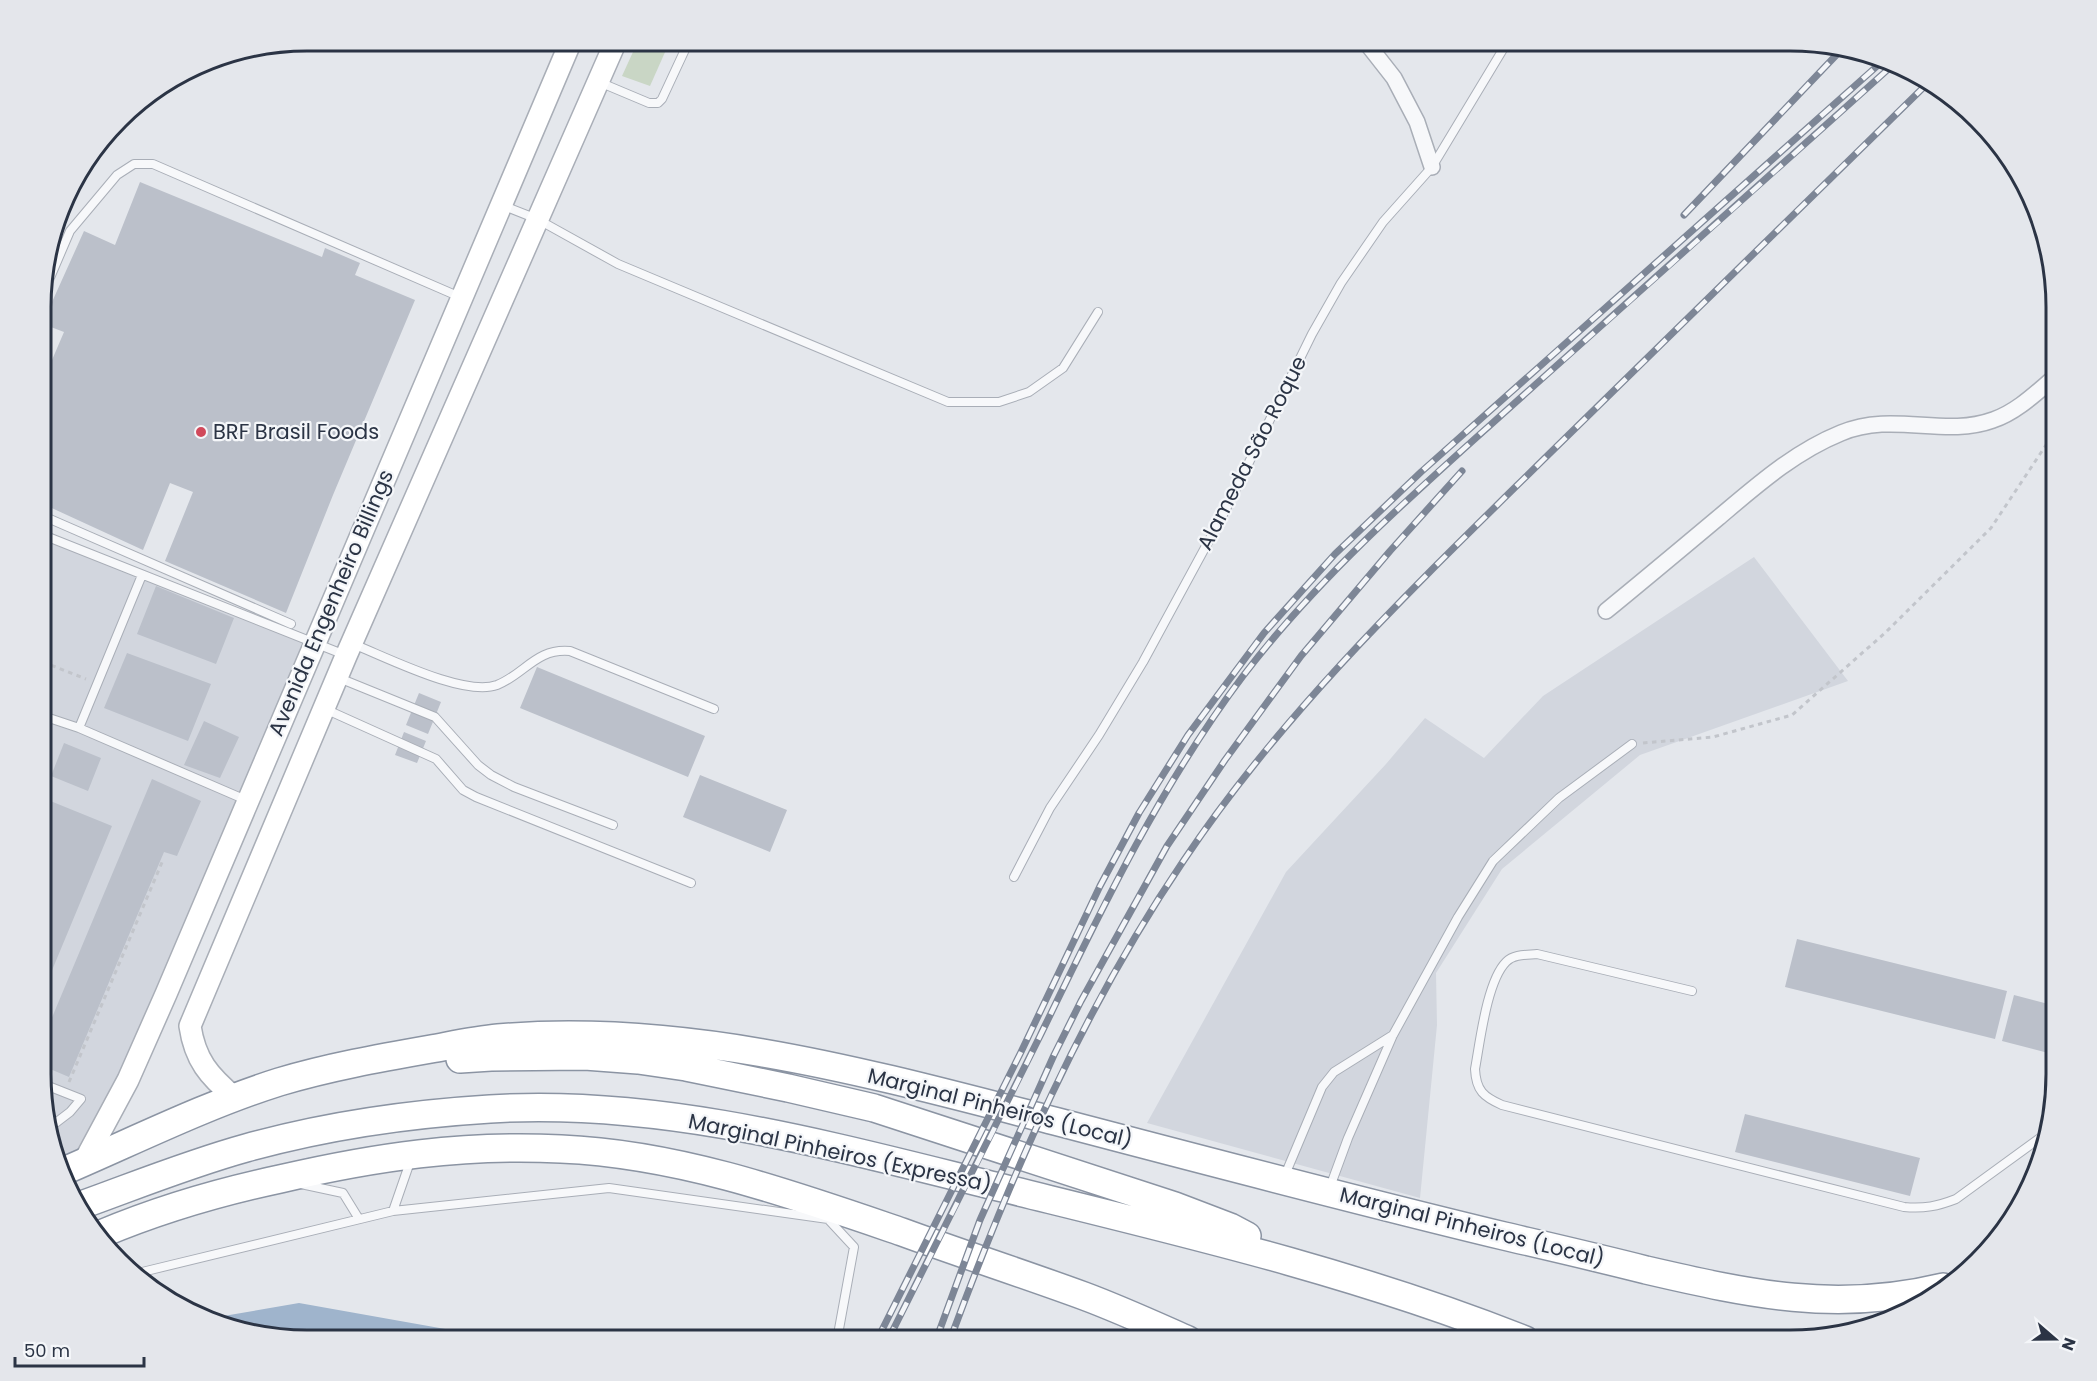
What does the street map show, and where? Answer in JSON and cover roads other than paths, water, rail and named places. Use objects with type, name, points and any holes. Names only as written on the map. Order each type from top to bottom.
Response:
[{"type":"highway","name":"Marginal Pinheiros (Local)","points":[[74,1166],[235,1098],[316,1072],[494,1038],[569,1034],[656,1038],[754,1051],[872,1074],[1329,1192],[1730,1290],[1807,1300],[1862,1300],[1926,1291]]},
{"type":"highway","points":[[396,1055],[436,1060],[585,1056],[638,1060],[686,1067],[789,1088],[874,1108],[1175,1206],[1242,1233],[1277,1258]]},
{"type":"highway","name":"Marginal Pinheiros (Expressa)","points":[[86,1203],[247,1148],[403,1117],[494,1109],[568,1109],[642,1113],[719,1124],[808,1142],[1191,1234],[1277,1258],[1499,1330]]},
{"type":"highway","points":[[106,1232],[235,1189],[342,1164],[412,1153],[487,1148],[562,1149],[633,1156],[738,1178],[839,1210],[1086,1297],[1164,1330]]},
{"type":"street","name":"Avenida Engenheiro Billings","points":[[74,1166],[128,1080],[166,994],[566,51]]},
{"type":"street","name":"Avenida Engenheiro Billings","points":[[235,1098],[216,1080],[195,1051],[190,1026],[337,677],[612,51]]},
{"type":"street","points":[[1373,51],[1394,78],[1417,122],[1432,167]]},
{"type":"street","points":[[1606,611],[1771,474],[1809,448],[1842,432],[1872,424],[1898,423],[1950,427],[1972,426],[1995,420],[2014,410],[2046,384]]},
{"type":"street","points":[[363,529],[395,544]]},
{"type":"street","points":[[166,994],[198,1007]]},
{"type":"lane","points":[[599,82],[649,103],[658,102],[662,99],[684,51]]},
{"type":"lane","name":"Alameda São Roque","points":[[1014,877],[1050,808],[1099,735],[1143,662],[1226,508],[1312,334],[1341,283],[1383,222],[1432,167],[1501,51]]},
{"type":"lane","points":[[54,269],[70,231],[117,174],[134,164],[153,164],[462,297]]},
{"type":"lane","points":[[501,205],[537,219],[618,264],[948,402],[999,402],[1029,392],[1063,368],[1098,312]]},
{"type":"lane","points":[[51,519],[291,624]]},
{"type":"lane","points":[[51,538],[314,643],[349,650],[467,687],[482,688],[505,681],[540,655],[560,650],[570,651],[714,709]]},
{"type":"lane","points":[[79,728],[142,575]]},
{"type":"lane","points":[[337,677],[435,717],[478,765],[498,779],[613,825]]},
{"type":"lane","points":[[324,709],[436,759],[463,790],[476,797],[692,883]]},
{"type":"lane","points":[[51,719],[79,728],[247,801]]},
{"type":"lane","points":[[1329,1192],[1348,1138],[1393,1035],[1458,917],[1494,861],[1559,798],[1632,744]]},
{"type":"lane","points":[[1692,992],[1537,954],[1515,956],[1506,962],[1498,974],[1489,999],[1477,1060],[1476,1081],[1482,1093],[1502,1105],[1920,1209],[1940,1206],[1956,1199],[2037,1140]]},
{"type":"lane","points":[[1283,1180],[1322,1087],[1334,1072],[1393,1035]]},
{"type":"lane","points":[[52,1087],[81,1099],[70,1112],[56,1123]]},
{"type":"lane","points":[[393,1211],[412,1153]]},
{"type":"lane","points":[[279,1179],[343,1193],[359,1219]]},
{"type":"lane","points":[[144,1272],[393,1211],[609,1188],[828,1219],[854,1246],[839,1330]]},
{"type":"water","points":[[299,1303],[451,1330],[273,1328],[224,1316]]},
{"type":"railway","points":[[1684,215],[1836,55]]},
{"type":"railway","points":[[882,1330],[1021,1052],[1100,886],[1139,813],[1188,735],[1264,633],[1335,554],[1421,472],[1877,66]]},
{"type":"railway","points":[[893,1330],[1133,851],[1185,761],[1243,676],[1310,597],[1383,523],[1887,70]]},
{"type":"railway","points":[[954,1330],[1025,1154],[1082,1033],[1147,917],[1223,804],[1309,699],[1402,600],[1923,88]]},
{"type":"railway","points":[[940,1330],[980,1220],[1054,1055],[1081,1001],[1167,846],[1225,760],[1301,656],[1462,471]]},
{"type":"place","name":"BRF Brasil Foods","points":[[201,432]]}]
